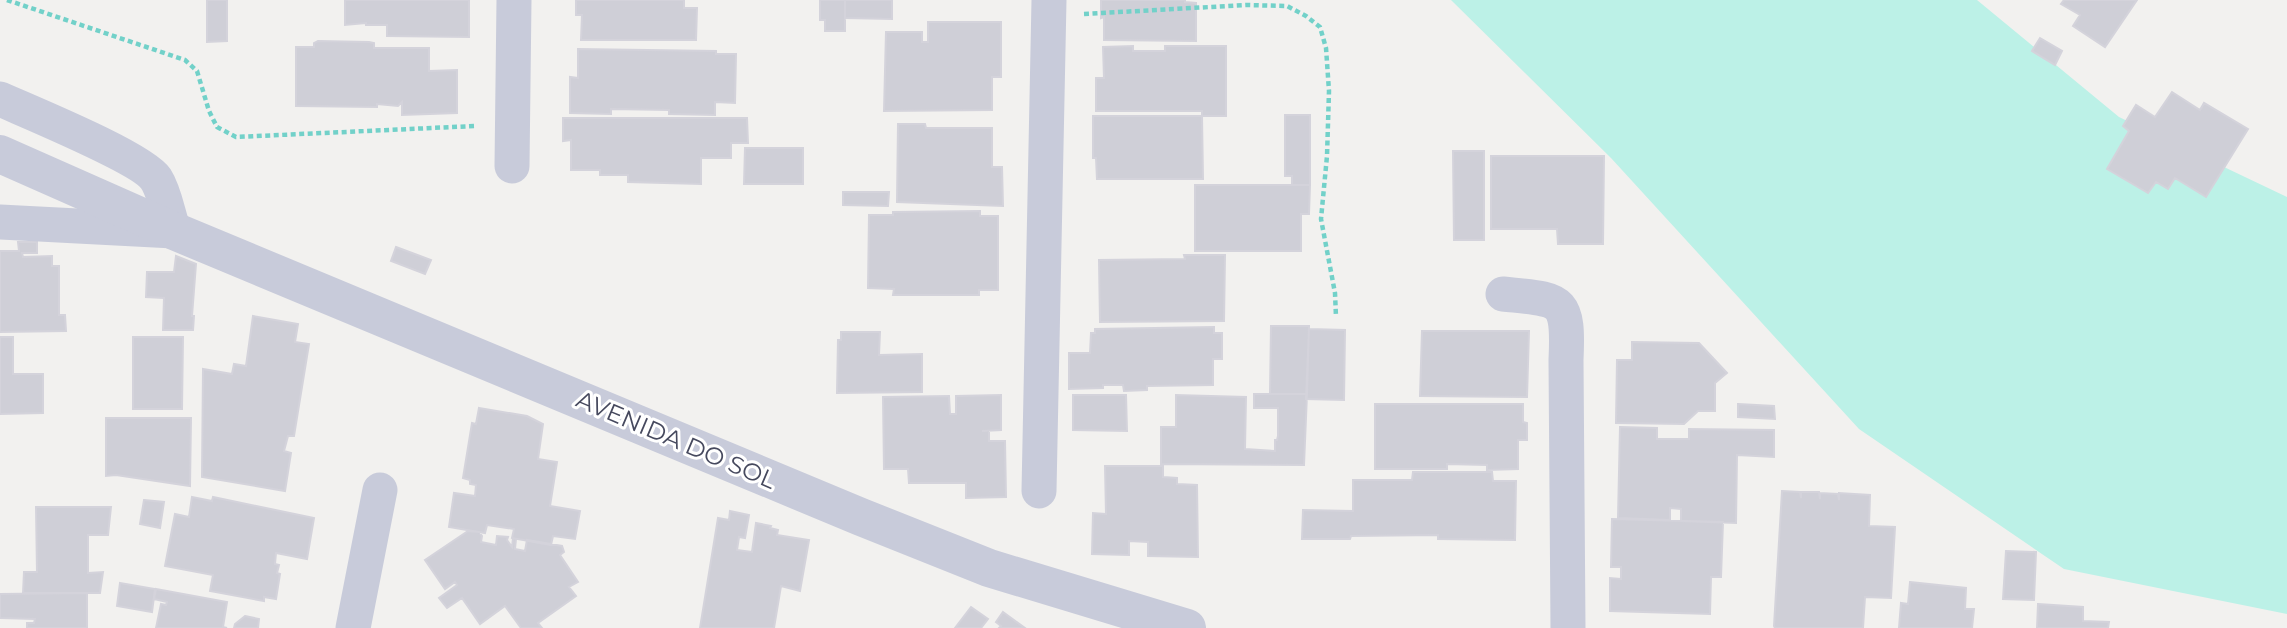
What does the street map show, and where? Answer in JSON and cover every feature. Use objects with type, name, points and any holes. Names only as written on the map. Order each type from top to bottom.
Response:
[{"type":"street","points":[[512,166],[514,0]]},
{"type":"street","points":[[1039,491],[1049,8]]},
{"type":"street","points":[[0,99],[143,168],[155,178],[174,231],[0,222]]},
{"type":"street","name":"AVENIDA DO SOL","points":[[0,154],[174,231],[848,512],[989,568],[1187,628]]},
{"type":"street","points":[[1503,294],[1551,299],[1559,306],[1564,316],[1567,334],[1568,628]]},
{"type":"street","points":[[353,628],[380,490]]},
{"type":"path","points":[[7,0],[185,60],[197,71],[209,111],[217,127],[236,137],[513,125]]},
{"type":"path","points":[[1049,8],[1287,6],[1320,27],[1326,48],[1329,91],[1321,219],[1335,293],[1336,317]]},
{"type":"shaded area","points":[[1451,0],[1977,0],[2119,117],[2287,197],[2287,614],[2064,569],[1859,429],[1611,158]]},
{"type":"building","points":[[207,0],[227,0],[227,41],[207,42]]},
{"type":"building","points":[[345,0],[469,0],[469,37],[387,36],[387,25],[345,25]]},
{"type":"building","points":[[576,0],[684,0],[684,8],[697,8],[696,40],[581,40],[582,15],[576,15]]},
{"type":"building","points":[[820,0],[845,0],[845,31],[825,31],[825,20],[820,20]]},
{"type":"building","points":[[845,0],[892,0],[892,19],[845,18]]},
{"type":"building","points":[[1101,0],[1185,0],[1196,3],[1196,41],[1104,40]]},
{"type":"building","points":[[2064,0],[2137,0],[2105,47],[2073,26],[2080,15],[2061,4]]},
{"type":"building","points":[[928,22],[1001,22],[1001,77],[992,77],[992,110],[884,111],[886,32],[922,32],[922,42],[928,42]]},
{"type":"building","points":[[2040,38],[2062,51],[2055,65],[2032,51]]},
{"type":"building","points":[[369,42],[374,43],[374,48],[429,48],[429,71],[457,70],[457,113],[402,115],[402,102],[398,106],[377,104],[377,107],[296,106],[296,47],[314,47],[314,43]]},
{"type":"building","points":[[1133,46],[1133,51],[1165,51],[1165,46],[1226,46],[1226,116],[1202,116],[1202,111],[1096,111],[1096,78],[1104,78],[1103,47]]},
{"type":"building","points":[[578,49],[716,51],[716,54],[736,54],[735,103],[715,102],[715,115],[669,114],[669,110],[611,109],[611,114],[570,113],[570,77],[578,78]]},
{"type":"building","points":[[2172,92],[2200,110],[2204,103],[2248,129],[2206,197],[2175,178],[2168,189],[2156,182],[2148,193],[2107,169],[2129,131],[2123,126],[2136,105],[2155,117]]},
{"type":"building","points":[[1285,115],[1310,115],[1310,185],[1292,185],[1292,176],[1285,176]]},
{"type":"building","points":[[1093,116],[1202,116],[1203,179],[1097,179],[1096,158],[1093,158]]},
{"type":"building","points":[[563,118],[747,118],[748,143],[731,143],[731,158],[701,158],[701,184],[628,182],[628,175],[600,175],[600,170],[571,170],[571,140],[563,141]]},
{"type":"building","points":[[898,124],[925,124],[926,128],[992,128],[992,167],[1002,167],[1003,206],[897,202]]},
{"type":"building","points":[[745,148],[803,148],[803,184],[744,184]]},
{"type":"building","points":[[1453,151],[1484,151],[1484,240],[1454,240]]},
{"type":"building","points":[[1491,156],[1604,156],[1603,244],[1558,244],[1557,229],[1491,229]]},
{"type":"building","points":[[1195,185],[1310,185],[1309,214],[1301,214],[1301,251],[1195,251]]},
{"type":"building","points":[[843,192],[889,192],[888,206],[843,205]]},
{"type":"building","points":[[980,211],[980,216],[998,216],[998,290],[979,290],[979,295],[893,295],[894,289],[868,288],[869,215],[893,215],[893,212]]},
{"type":"building","points":[[18,242],[37,242],[37,253],[22,253],[23,257],[52,256],[52,266],[59,266],[59,315],[65,315],[66,331],[0,332],[0,251],[19,251]]},
{"type":"building","points":[[396,247],[431,260],[425,274],[391,261]]},
{"type":"building","points":[[1184,255],[1225,255],[1224,321],[1100,322],[1099,260],[1185,259]]},
{"type":"building","points":[[176,256],[196,264],[193,330],[163,330],[164,298],[146,297],[147,272],[174,272]]},
{"type":"building","points":[[253,316],[298,324],[295,342],[309,344],[294,436],[288,436],[284,451],[291,453],[285,491],[202,477],[203,369],[232,374],[234,364],[246,366]]},
{"type":"building","points":[[1271,326],[1309,326],[1307,394],[1270,394]]},
{"type":"building","points":[[1214,327],[1214,333],[1222,333],[1222,359],[1213,359],[1213,385],[1147,386],[1147,390],[1124,391],[1123,385],[1069,389],[1069,353],[1090,353],[1091,333],[1095,333],[1095,329]]},
{"type":"building","points":[[1309,329],[1345,330],[1344,400],[1306,399]]},
{"type":"building","points":[[1422,331],[1529,331],[1527,397],[1420,396]]},
{"type":"building","points":[[841,332],[880,332],[879,355],[922,354],[922,392],[837,393],[838,340],[841,340]]},
{"type":"building","points":[[0,337],[13,337],[13,374],[43,374],[43,413],[0,414]]},
{"type":"building","points":[[133,337],[183,337],[182,409],[133,409]]},
{"type":"building","points":[[1632,342],[1699,343],[1727,373],[1715,383],[1715,411],[1698,411],[1684,424],[1616,423],[1617,360],[1632,360]]},
{"type":"building","points":[[1254,394],[1307,394],[1304,465],[1161,464],[1161,427],[1176,427],[1176,395],[1246,397],[1245,449],[1275,451],[1278,408],[1254,408]]},
{"type":"building","points":[[1001,395],[1001,430],[982,431],[989,431],[989,441],[1005,441],[1006,497],[966,498],[966,483],[909,483],[908,469],[884,469],[883,397],[949,396],[950,414],[956,414],[956,396]]},
{"type":"building","points":[[1073,395],[1126,395],[1127,431],[1073,430]]},
{"type":"building","points":[[1375,404],[1523,404],[1527,440],[1518,440],[1518,469],[1487,470],[1487,465],[1447,464],[1447,469],[1375,469]]},
{"type":"building","points":[[1738,404],[1774,406],[1775,419],[1738,417]]},
{"type":"building","points":[[479,408],[527,416],[543,424],[538,459],[557,462],[550,506],[580,511],[575,539],[553,536],[551,545],[512,538],[514,529],[487,525],[485,533],[449,527],[454,493],[475,496],[476,485],[463,478],[472,423],[476,424]]},
{"type":"building","points":[[106,418],[191,418],[190,486],[116,475],[106,476]]},
{"type":"building","points":[[1620,427],[1657,428],[1657,439],[1689,439],[1689,429],[1774,430],[1774,457],[1737,455],[1736,523],[1681,521],[1681,509],[1670,508],[1670,520],[1618,518]]},
{"type":"building","points":[[1105,466],[1163,466],[1163,477],[1177,478],[1177,484],[1197,485],[1198,557],[1148,556],[1148,542],[1129,541],[1129,555],[1092,554],[1093,513],[1106,514]]},
{"type":"building","points":[[1413,472],[1492,472],[1493,481],[1516,481],[1515,540],[1438,539],[1438,535],[1302,539],[1303,510],[1353,511],[1353,480],[1412,480]]},
{"type":"building","points":[[1782,491],[1800,492],[1801,498],[1801,492],[1819,492],[1820,499],[1820,493],[1838,494],[1839,500],[1839,493],[1870,495],[1869,526],[1895,527],[1891,598],[1865,597],[1863,628],[1775,628]]},
{"type":"building","points":[[192,497],[212,501],[213,497],[314,518],[307,559],[276,553],[275,564],[279,565],[277,573],[280,574],[276,599],[264,597],[264,601],[210,591],[213,575],[165,566],[175,514],[189,517]]},
{"type":"building","points":[[144,500],[164,502],[160,528],[140,524]]},
{"type":"building","points":[[36,507],[111,507],[108,535],[88,535],[88,573],[103,572],[100,593],[23,593],[24,572],[37,572]]},
{"type":"building","points":[[730,511],[749,515],[745,538],[739,537],[737,550],[752,552],[756,523],[778,530],[777,535],[809,540],[800,591],[781,586],[774,628],[700,628],[718,518],[729,520]]},
{"type":"building","points":[[1612,519],[1723,522],[1721,577],[1711,577],[1710,614],[1610,611],[1610,578],[1621,579],[1621,567],[1611,567]]},
{"type":"building","points":[[468,531],[479,532],[482,536],[481,542],[496,545],[497,536],[508,537],[512,547],[513,538],[516,539],[515,549],[525,551],[527,540],[562,546],[564,552],[560,555],[578,582],[569,587],[576,596],[538,623],[542,628],[521,628],[505,606],[480,624],[462,598],[447,608],[439,598],[457,585],[455,582],[445,589],[425,560]]},
{"type":"building","points":[[2006,551],[2036,552],[2034,600],[2003,599]]},
{"type":"building","points":[[1910,582],[1966,588],[1965,609],[1974,609],[1972,628],[1899,628],[1901,603],[1908,604]]},
{"type":"building","points":[[120,583],[155,589],[152,612],[117,606]]},
{"type":"building","points":[[156,589],[227,602],[223,627],[227,628],[156,628],[161,604],[166,605],[167,602],[154,599]]},
{"type":"building","points":[[87,593],[87,628],[27,628],[27,623],[34,623],[35,619],[0,618],[0,594]]},
{"type":"building","points":[[2038,604],[2083,607],[2083,621],[2109,622],[2108,628],[2037,628]]},
{"type":"building","points":[[971,607],[988,619],[981,628],[955,628]]},
{"type":"building","points":[[1003,612],[1025,628],[999,628],[1001,626],[996,622]]},
{"type":"building","points":[[245,616],[259,619],[258,628],[234,628]]}]
